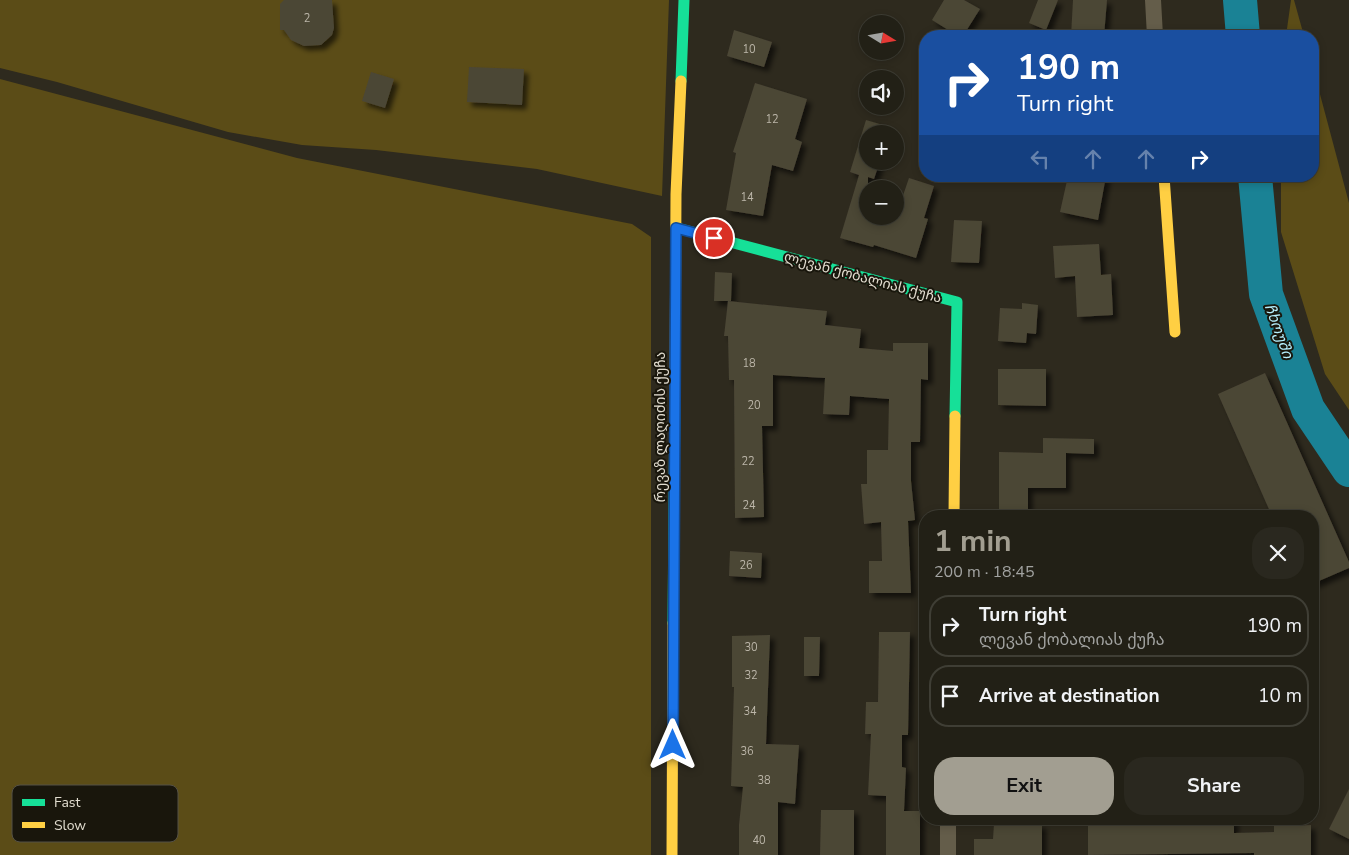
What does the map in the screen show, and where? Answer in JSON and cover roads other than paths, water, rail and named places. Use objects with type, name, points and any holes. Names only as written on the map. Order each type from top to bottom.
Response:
[{"type":"street","name":"რევაზ ლაღიძის ქუჩა","points":[[672,855],[676,228],[684,0]]},
{"type":"street","points":[[1152,0],[1154,30]]},
{"type":"street","points":[[1164,182],[1175,332]]},
{"type":"street","name":"ლევან ქობალიას ქუჩა","points":[[676,228],[958,302],[954,510]]},
{"type":"street","points":[[948,825],[948,855]]},
{"type":"waterway","name":"ჩხოუში","points":[[1240,0],[1242,30]]},
{"type":"waterway","name":"ჩხოუში","points":[[1256,182],[1266,294],[1308,409],[1349,470]]}]
